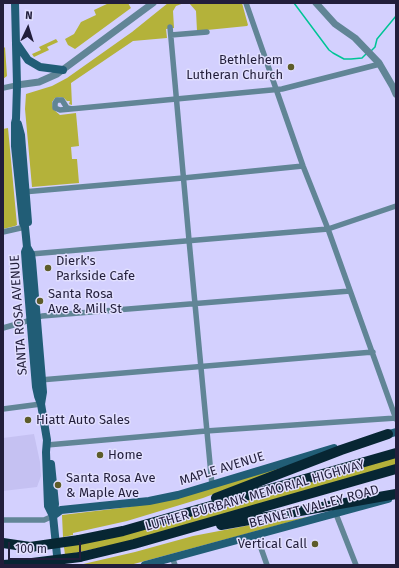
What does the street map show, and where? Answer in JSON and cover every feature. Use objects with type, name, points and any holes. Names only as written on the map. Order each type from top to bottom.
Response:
[{"type":"highway","points":[[168,518],[213,499],[341,450],[392,433]]},
{"type":"highway","name":"LUTHER BURBANK MEMORIAL HIGHWAY","points":[[3,549],[79,540],[123,531],[396,454]]},
{"type":"highway","name":"LUTHER BURBANK MEMORIAL HIGHWAY","points":[[3,565],[27,564],[80,557],[114,549],[396,470]]},
{"type":"highway","points":[[177,531],[396,496]]},
{"type":"highway","points":[[3,543],[30,547]]},
{"type":"main road","name":"SANTA ROSA AVENUE","points":[[14,3],[17,85],[16,119],[21,135],[23,192],[28,223],[25,227],[29,251],[39,380],[43,392],[42,404],[47,445],[50,452],[55,504],[53,516],[58,565]]},
{"type":"main road","points":[[16,43],[23,55],[33,64],[40,68],[63,70]]},
{"type":"main road","name":"MAPLE AVENUE","points":[[53,516],[61,510],[149,501],[178,495],[352,443],[392,433]]},
{"type":"main road","name":"BENNETT VALLEY ROAD","points":[[145,565],[174,561],[256,534],[336,514],[396,496]]},
{"type":"street","points":[[3,88],[39,82],[57,74],[153,3]]},
{"type":"street","points":[[47,445],[206,431],[396,418],[328,229],[303,166],[246,3]]},
{"type":"street","points":[[316,3],[335,24],[355,38],[373,56],[395,86],[396,94]]},
{"type":"street","points":[[170,27],[212,485]]},
{"type":"street","points":[[171,35],[207,32]]},
{"type":"street","points":[[72,109],[277,90],[380,64]]},
{"type":"street","points":[[23,192],[303,166]]},
{"type":"street","points":[[29,251],[328,229],[396,206]]},
{"type":"street","points":[[3,232],[25,227]]},
{"type":"street","points":[[3,328],[42,316],[350,291]]},
{"type":"street","points":[[39,380],[373,352]]},
{"type":"street","points":[[3,409],[42,404]]},
{"type":"street","points":[[336,514],[356,565]]},
{"type":"street","points":[[3,520],[44,520],[53,516]]},
{"type":"street","points":[[256,534],[267,565]]},
{"type":"shaded area","points":[[109,3],[128,3],[131,8],[75,49],[68,45],[65,39],[74,34],[81,22],[96,15],[94,10]]},
{"type":"shaded area","points":[[168,3],[184,3],[176,6],[173,11],[174,28],[166,29],[167,38],[133,41],[71,83],[72,105],[69,104],[70,101],[60,97],[55,98],[52,102],[53,109],[60,115],[76,113],[79,146],[71,147],[72,159],[77,159],[79,183],[32,187],[25,109],[26,94],[52,86],[67,78],[132,32]]},
{"type":"shaded area","points":[[189,3],[242,3],[248,25],[197,31],[196,11]]},
{"type":"shaded area","points":[[56,39],[58,42],[47,47],[49,50],[34,57],[32,54],[41,50],[39,47]]},
{"type":"shaded area","points":[[5,47],[7,76],[3,79],[3,49]]},
{"type":"shaded area","points":[[8,128],[17,225],[3,229],[3,129]]},
{"type":"shaded area","points":[[34,434],[40,462],[41,476],[37,487],[3,491],[3,438]]},
{"type":"shaded area","points":[[396,457],[396,465],[122,543],[65,555],[64,547]]},
{"type":"shaded area","points":[[288,466],[203,498],[127,521],[73,533],[73,535],[63,537],[62,515],[129,507]]},
{"type":"shaded area","points":[[312,516],[130,565],[79,565],[135,552],[193,536],[261,523]]},
{"type":"waterway","points":[[294,3],[329,50],[333,53],[344,59],[362,58],[366,54]]},
{"type":"waterway","points":[[371,51],[375,47],[377,39],[396,16]]},
{"type":"place","name":"Bethlehem Lutheran Church","points":[[291,67]]},
{"type":"place","name":"Dierk's Parkside Cafe","points":[[48,268]]},
{"type":"place","name":"Santa Rosa Ave & Mill St","points":[[40,301]]},
{"type":"place","name":"Hiatt Auto Sales","points":[[28,420]]},
{"type":"place","name":"Home","points":[[100,455]]},
{"type":"place","name":"Santa Rosa Ave & Maple Ave","points":[[58,485]]},
{"type":"place","name":"Vertical Call","points":[[315,544]]}]
